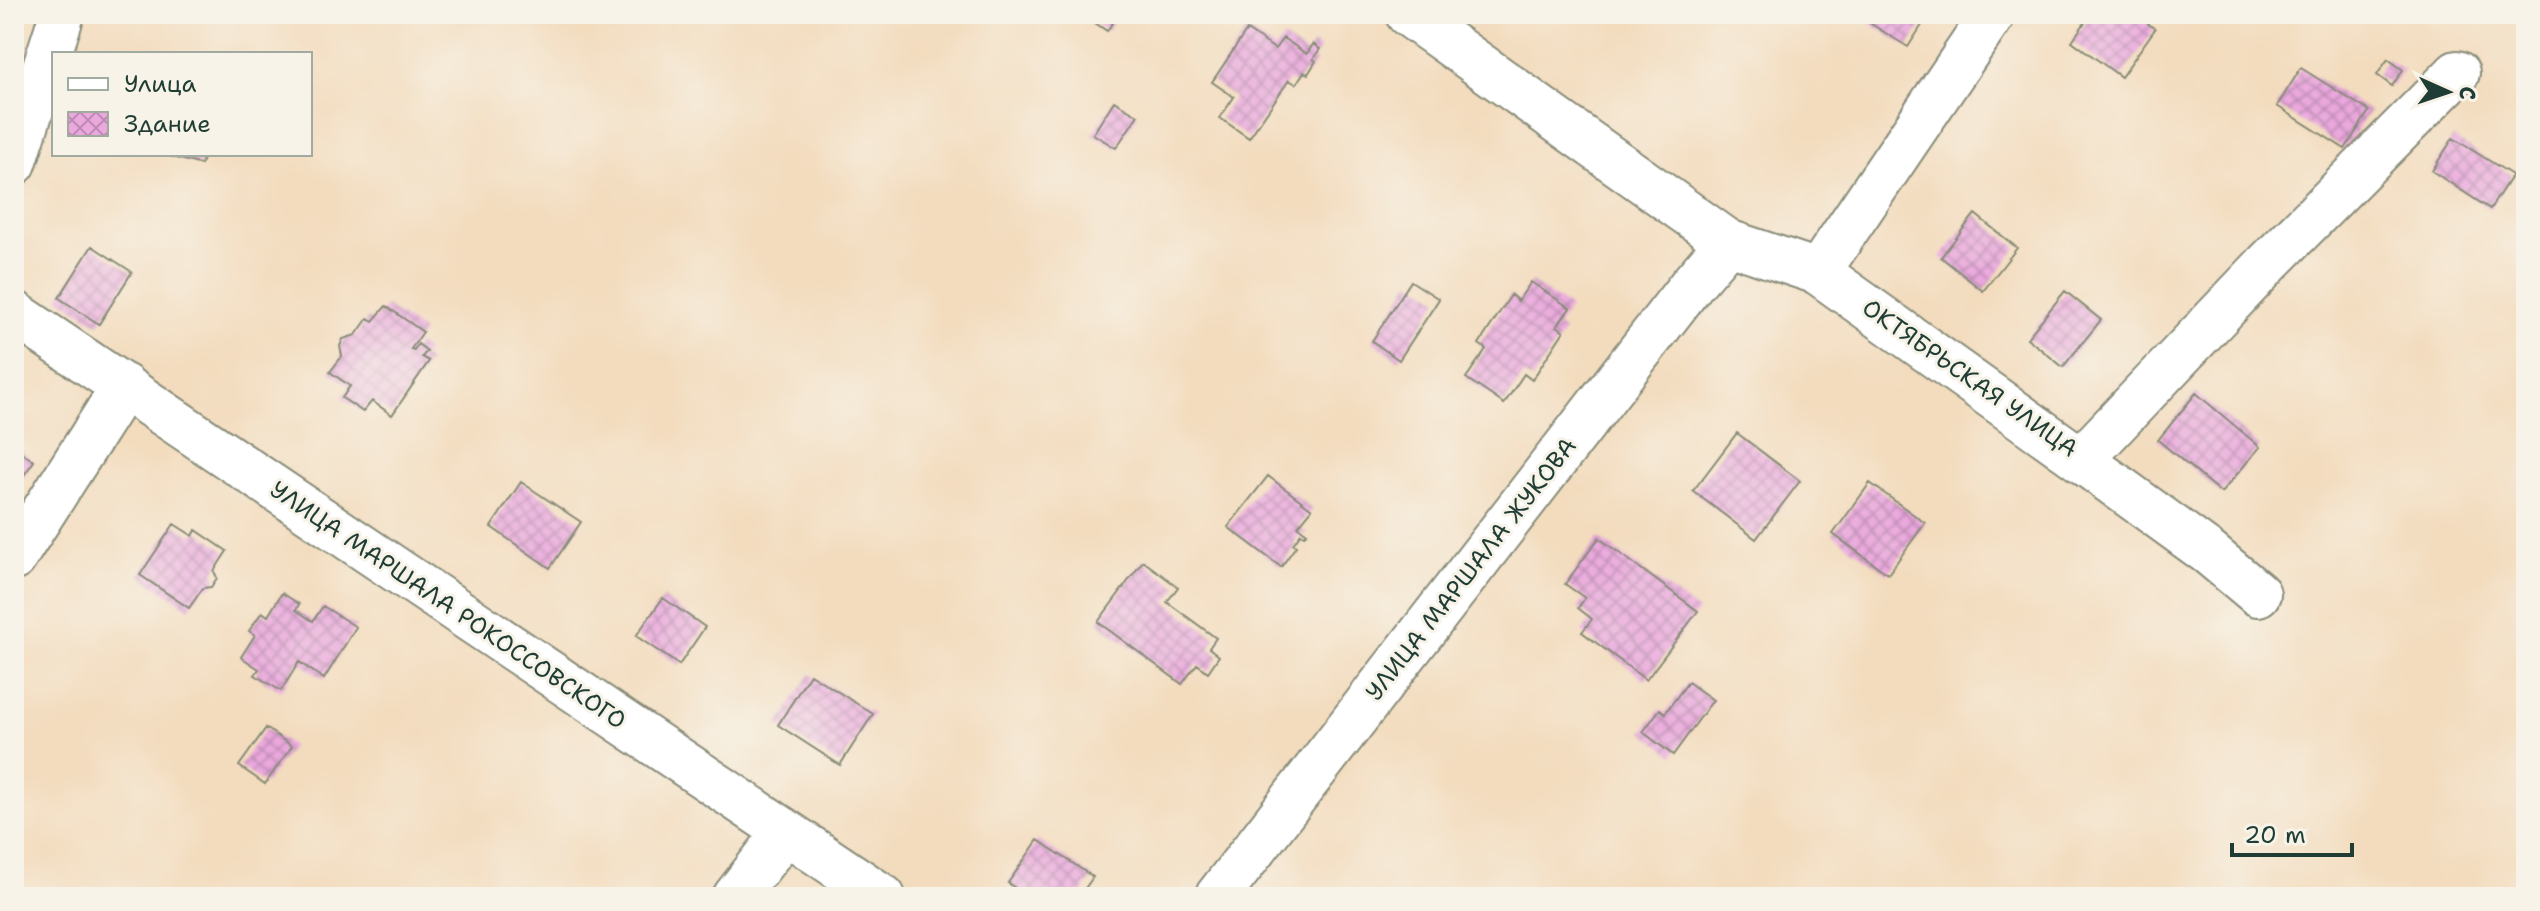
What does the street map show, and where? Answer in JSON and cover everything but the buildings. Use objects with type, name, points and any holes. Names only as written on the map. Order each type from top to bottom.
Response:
[{"type":"street","points":[[14,163],[62,14]]},
{"type":"street","name":"ОКТЯБРЬСКАЯ УЛИЦА","points":[[1408,14],[1728,242],[1818,272],[2081,460],[2267,264],[2457,73]]},
{"type":"street","points":[[1818,272],[1993,14]]},
{"type":"street","name":"УЛИЦА МАРШАЛА ЖУКОВА","points":[[1217,897],[1682,296],[1728,242]]},
{"type":"street","name":"УЛИЦА МАРШАЛА РОКОССОВСКОГО","points":[[14,313],[883,897]]},
{"type":"street","points":[[14,558],[124,386]]},
{"type":"street","points":[[2081,460],[2209,553],[2258,594]]},
{"type":"street","points":[[735,897],[785,833]]}]
